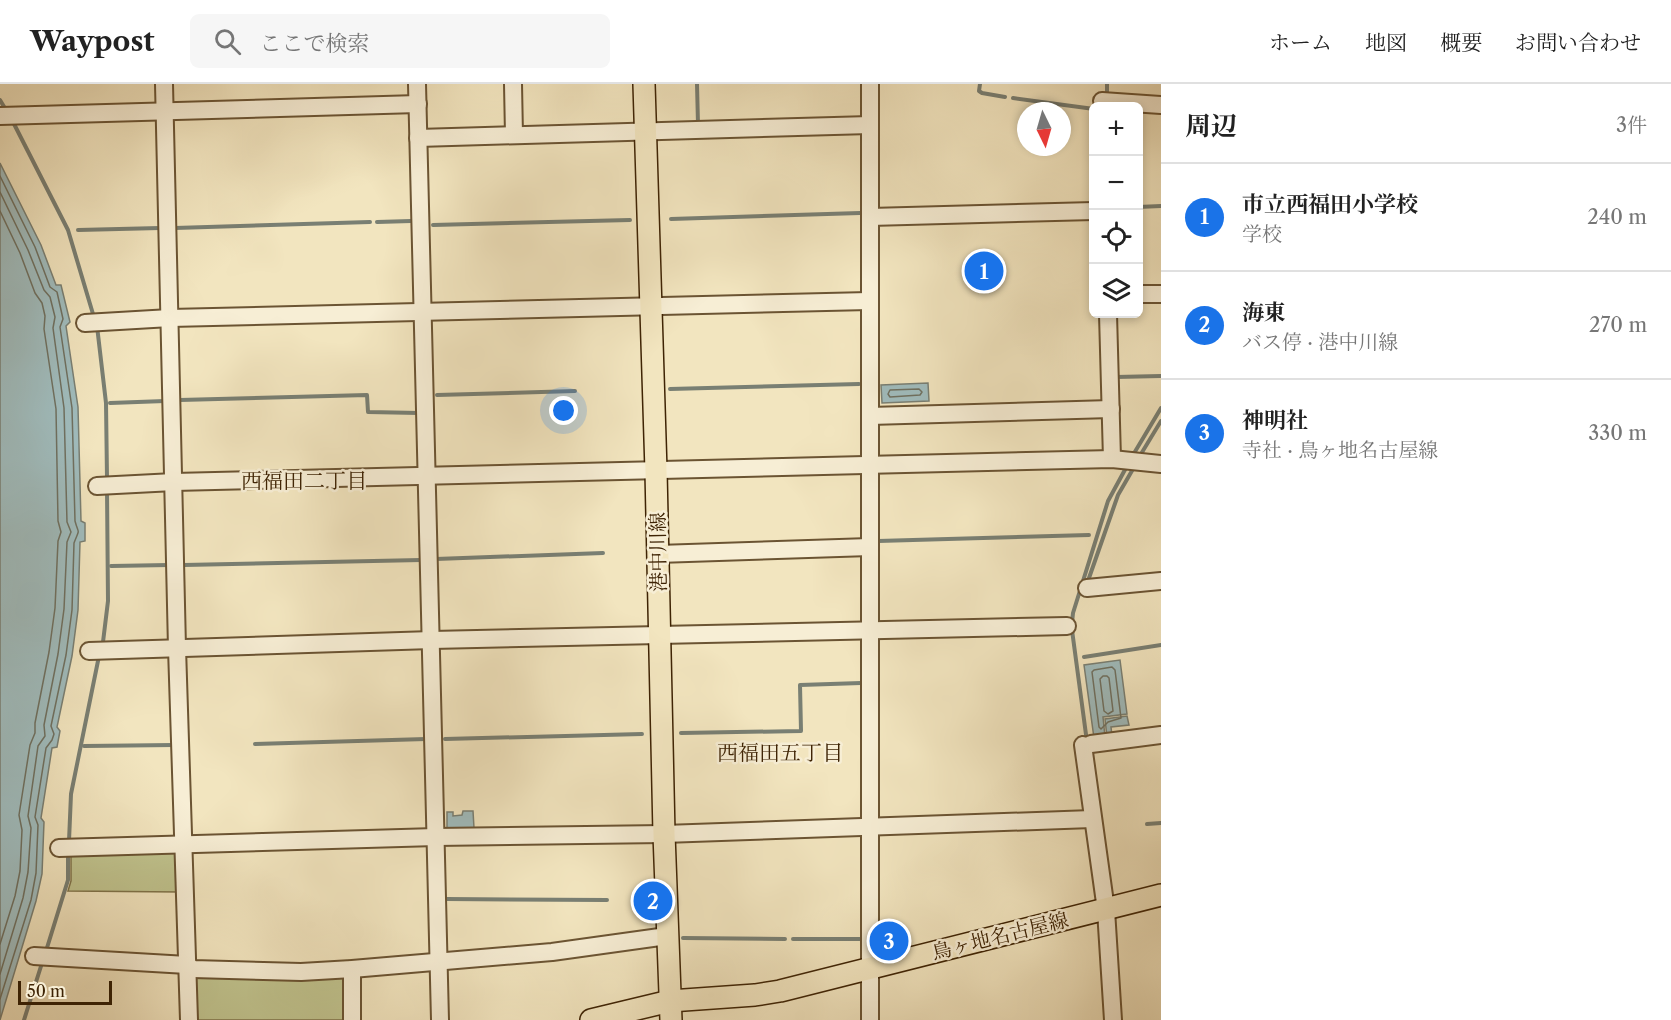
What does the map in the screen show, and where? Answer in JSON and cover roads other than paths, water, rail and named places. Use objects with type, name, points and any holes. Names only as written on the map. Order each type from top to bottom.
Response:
[{"type":"main road","name":"港中川線","points":[[644,84],[670,1011]]},
{"type":"main road","name":"鳥ヶ地名古屋線","points":[[591,1020],[670,1011],[764,994],[869,970],[1161,895]]},
{"type":"street","points":[[164,84],[177,648],[189,1020]]},
{"type":"street","points":[[417,84],[440,1020]]},
{"type":"street","points":[[513,84],[514,135]]},
{"type":"street","points":[[870,84],[870,1020]]},
{"type":"street","points":[[1102,97],[1161,105]]},
{"type":"street","points":[[0,116],[418,104]]},
{"type":"street","points":[[418,138],[870,125]]},
{"type":"street","points":[[870,217],[1089,211]]},
{"type":"street","points":[[1143,294],[1161,294]]},
{"type":"street","points":[[85,322],[869,301]]},
{"type":"street","points":[[1108,318],[1112,459]]},
{"type":"street","points":[[870,416],[1111,409]]},
{"type":"street","points":[[97,486],[174,482],[1112,459],[1161,464]]},
{"type":"street","points":[[658,554],[870,547]]},
{"type":"street","points":[[1086,588],[1161,581]]},
{"type":"street","points":[[89,651],[432,640],[1067,626]]},
{"type":"street","points":[[1123,1020],[1110,908],[1092,819],[1087,745],[1161,735]]},
{"type":"street","points":[[59,848],[436,837],[664,834],[1092,819]]},
{"type":"street","points":[[1110,908],[1113,1020]]},
{"type":"street","points":[[34,956],[187,965],[193,969],[301,972],[552,952],[667,936]]},
{"type":"street","points":[[352,969],[352,1020]]},
{"type":"water","points":[[0,163],[41,245],[56,285],[61,285],[70,322],[66,326],[78,407],[81,521],[85,523],[85,541],[80,542],[78,610],[72,656],[57,727],[60,731],[57,747],[52,748],[41,818],[44,822],[42,874],[0,1020]]},
{"type":"water","points":[[928,383],[929,401],[882,403],[881,385]]},
{"type":"water","points":[[1120,660],[1127,714],[1103,717],[1105,737],[1094,738],[1084,665]]},
{"type":"water","points":[[1127,716],[1129,725],[1111,727],[1112,736],[1107,737],[1105,719]]},
{"type":"water","points":[[463,811],[473,811],[474,828],[447,829],[447,812],[453,812],[453,816],[462,815]]},
{"type":"waterway","points":[[697,84],[698,124]]},
{"type":"waterway","points":[[980,84],[979,91],[982,93],[1005,97]]},
{"type":"waterway","points":[[1107,84],[1107,94]]},
{"type":"waterway","points":[[1013,98],[1089,108]]},
{"type":"waterway","points":[[0,100],[6,110]]},
{"type":"waterway","points":[[12,120],[68,230],[93,314]]},
{"type":"waterway","points":[[1143,207],[1161,206]]},
{"type":"waterway","points":[[671,219],[860,213]]},
{"type":"waterway","points":[[433,225],[630,220]]},
{"type":"waterway","points":[[377,222],[411,221]]},
{"type":"waterway","points":[[175,228],[370,222]]},
{"type":"waterway","points":[[78,230],[160,228]]},
{"type":"waterway","points":[[97,326],[106,403],[107,478]]},
{"type":"waterway","points":[[1116,377],[1161,376]]},
{"type":"waterway","points":[[670,389],[859,384]]},
{"type":"waterway","points":[[437,395],[575,391]]},
{"type":"waterway","points":[[180,400],[367,395],[368,412],[419,413]]},
{"type":"waterway","points":[[110,403],[165,401]]},
{"type":"waterway","points":[[1133,455],[1161,408]]},
{"type":"waterway","points":[[1141,454],[1161,421]]},
{"type":"waterway","points":[[1072,623],[1073,613],[1108,501],[1127,466]]},
{"type":"waterway","points":[[1089,578],[1118,495],[1133,469]]},
{"type":"waterway","points":[[103,642],[108,601],[107,491]]},
{"type":"waterway","points":[[878,541],[1089,535]]},
{"type":"waterway","points":[[436,559],[603,553]]},
{"type":"waterway","points":[[184,565],[421,560]]},
{"type":"waterway","points":[[111,566],[169,565]]},
{"type":"waterway","points":[[1072,630],[1087,742]]},
{"type":"waterway","points":[[1084,657],[1161,645]]},
{"type":"waterway","points":[[69,841],[71,794],[99,656]]},
{"type":"waterway","points":[[681,733],[801,731],[800,685],[861,683]]},
{"type":"waterway","points":[[445,739],[642,734]]},
{"type":"waterway","points":[[255,744],[426,739]]},
{"type":"waterway","points":[[84,746],[174,745]]},
{"type":"waterway","points":[[1147,824],[1161,823]]},
{"type":"waterway","points":[[46,951],[68,880],[68,853]]},
{"type":"waterway","points":[[446,899],[607,900]]},
{"type":"waterway","points":[[683,938],[785,939]]},
{"type":"waterway","points":[[793,939],[864,939]]},
{"type":"waterway","points":[[24,1020],[42,963]]},
{"type":"place","name":"市立西福田小学校","points":[[984,271]]},
{"type":"place","name":"海東","points":[[653,901]]},
{"type":"place","name":"神明社","points":[[889,941]]},
{"type":"district","name":"西福田二丁目","points":[[304,481]]},
{"type":"district","name":"西福田五丁目","points":[[780,753]]}]
